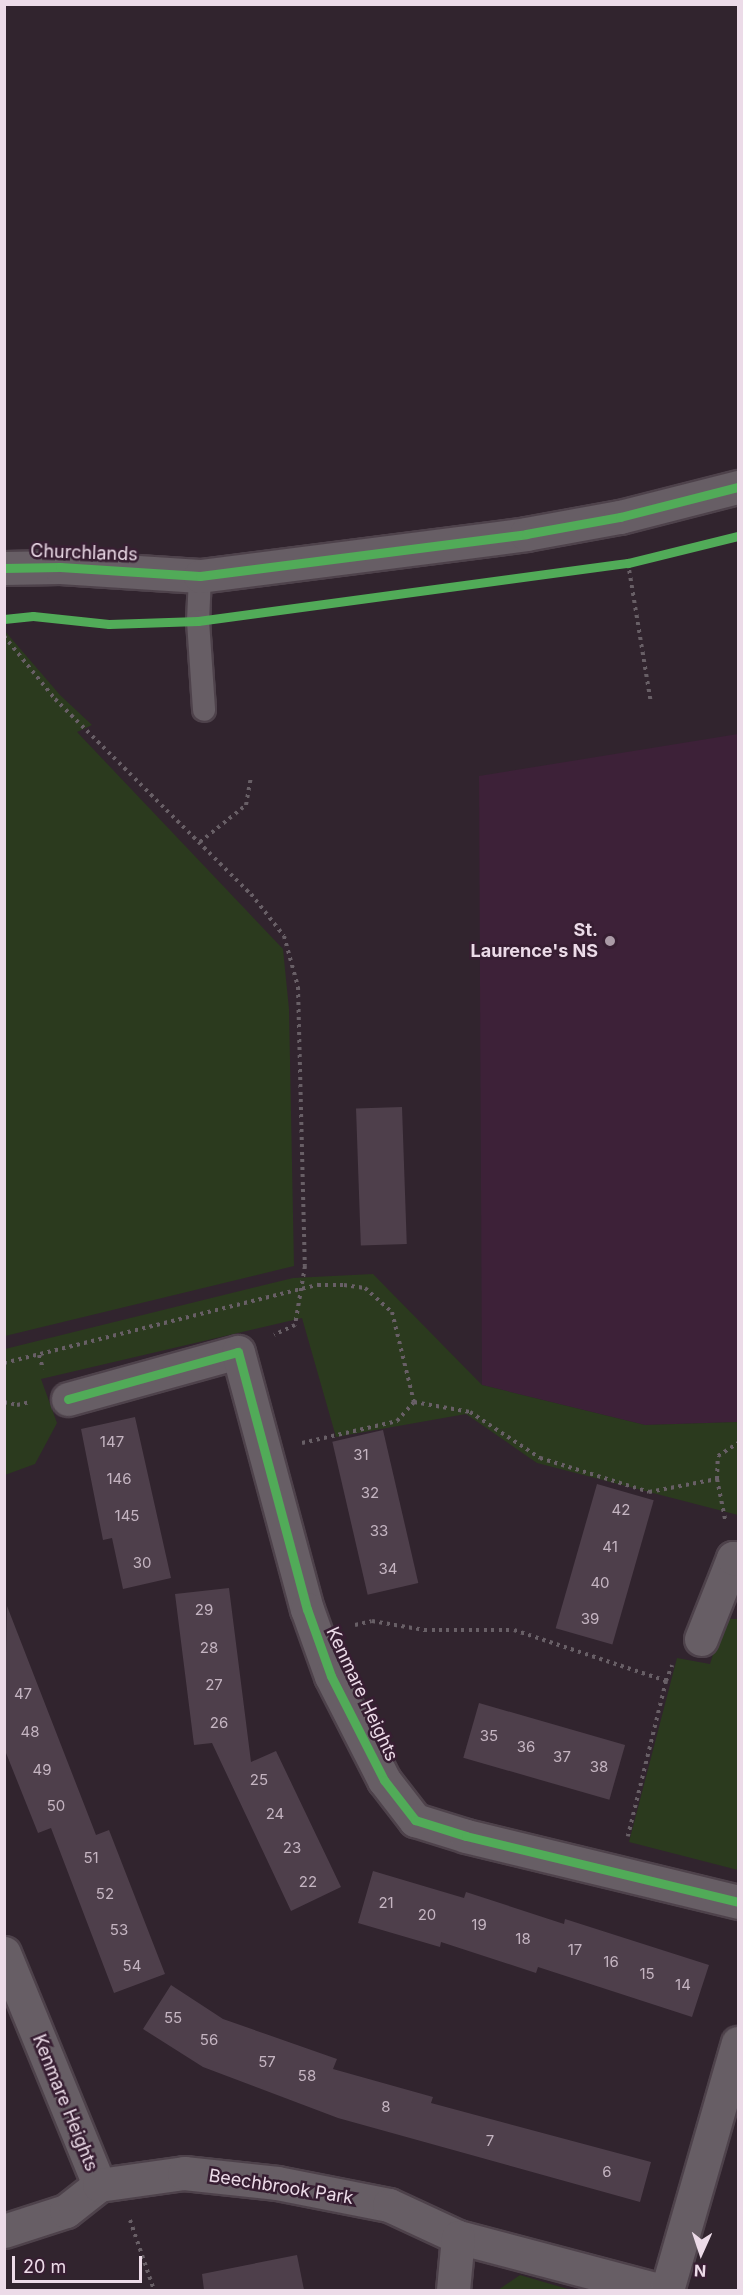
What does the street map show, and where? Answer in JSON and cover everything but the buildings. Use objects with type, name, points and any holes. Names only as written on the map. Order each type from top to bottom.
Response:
[{"type":"street","name":"Churchlands","points":[[4,568],[162,572],[200,576],[526,534],[620,517],[738,488]]},
{"type":"street","points":[[68,1399],[238,1352]]},
{"type":"street","name":"Kenmare Heights","points":[[238,1352],[262,1453],[316,1634],[332,1676],[384,1780],[415,1820],[466,1836],[738,1902]]},
{"type":"street","points":[[701,1639],[733,1558],[738,1559]]},
{"type":"street","name":"Kenmare Heights","points":[[4,1953],[108,2184]]},
{"type":"street","points":[[667,2290],[738,2043]]},
{"type":"street","name":"Beechbrook Park","points":[[108,2184],[184,2173],[278,2183],[389,2205],[458,2237],[659,2290]]},
{"type":"street","points":[[4,2231],[66,2211],[108,2184]]},
{"type":"street","points":[[453,2290],[458,2237]]},
{"type":"lane","points":[[200,576],[198,621],[204,710]]},
{"type":"path","points":[[617,565],[632,562],[651,703]]},
{"type":"path","points":[[4,636],[55,699],[251,894],[284,936],[298,987],[305,1266],[295,1325],[238,1352]]},
{"type":"path","points":[[200,842],[246,805],[251,776]]},
{"type":"path","points":[[262,1453],[397,1421],[414,1402],[470,1413],[540,1458],[649,1492],[717,1479],[718,1456],[738,1443]]},
{"type":"path","points":[[316,1634],[372,1621],[424,1630],[514,1630],[666,1681],[618,1873]]},
{"type":"path","points":[[108,2184],[154,2290]]},
{"type":"shaded area","name":"St. Laurence's NS","points":[[738,734],[738,1422],[645,1425],[482,1385],[479,776]]},
{"type":"green space","points":[[4,630],[60,695],[92,725],[77,732],[283,949],[289,1009],[294,1266],[5,1336]]},
{"type":"green space","points":[[373,1274],[482,1385],[645,1425],[738,1422],[738,1515],[537,1463],[466,1414],[336,1437],[302,1318],[41,1379],[57,1423],[35,1464],[5,1475],[5,1349],[293,1278]]},
{"type":"green space","points":[[724,1619],[738,1619],[738,1870],[629,1842],[677,1658],[710,1664]]},
{"type":"green space","points":[[520,2275],[571,2290],[498,2290]]},
{"type":"cycle path","points":[[4,568],[60,567],[200,576],[526,534],[620,517],[738,487]]},
{"type":"cycle path","points":[[4,619],[33,616],[109,624],[198,621],[628,563],[738,536]]},
{"type":"cycle path","points":[[68,1399],[238,1352],[307,1609],[331,1676],[384,1780],[415,1820],[466,1836],[738,1902]]},
{"type":"place","name":"St. Laurence's NS","points":[[610,941]]}]
